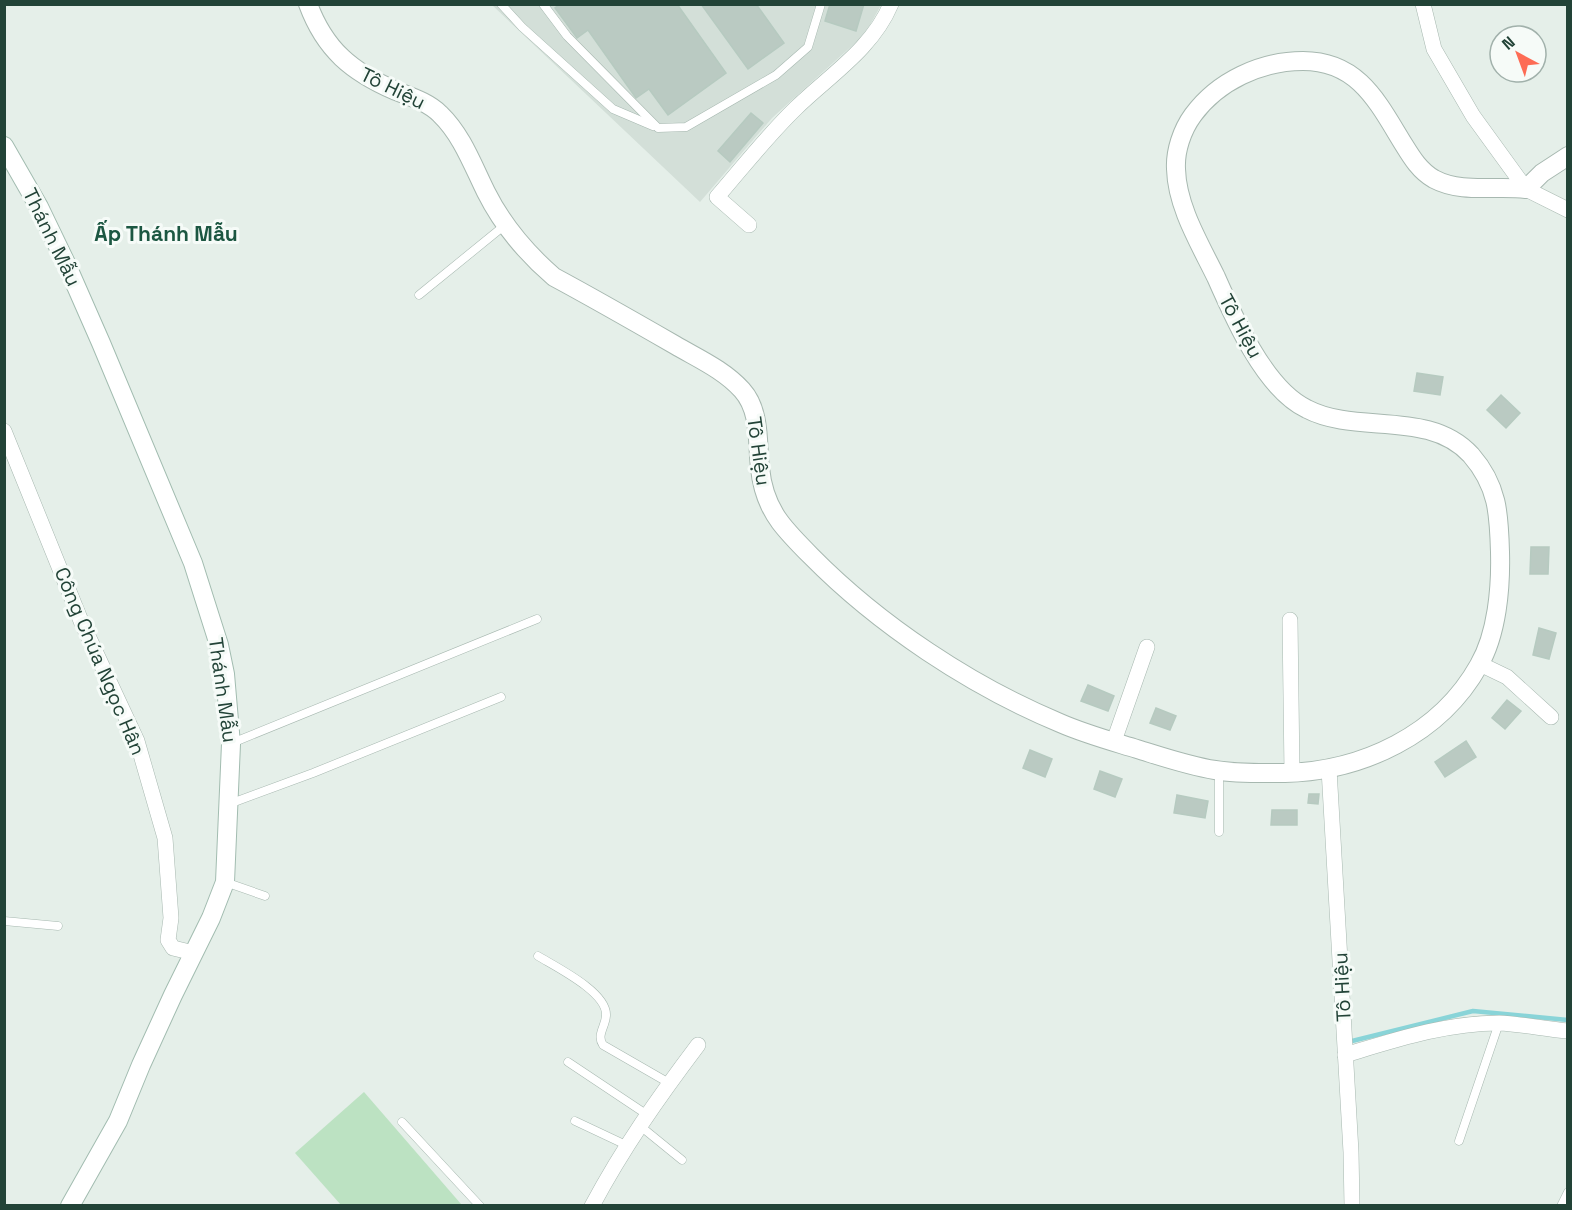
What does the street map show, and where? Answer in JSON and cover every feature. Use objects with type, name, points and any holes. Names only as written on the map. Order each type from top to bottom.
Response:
[{"type":"street","name":"Tô Hiệu","points":[[308,4],[326,40],[353,68],[370,80],[425,103],[439,112],[457,135],[505,225],[517,242],[554,276],[711,364],[742,390],[751,403],[753,411],[763,488],[772,511],[797,542],[830,576],[861,603],[902,635],[1011,700],[1067,726],[1195,766],[1219,771],[1292,772],[1329,769],[1377,755],[1416,732],[1441,712],[1462,690],[1480,664],[1491,638],[1501,569],[1498,509],[1485,475],[1462,447],[1436,432],[1340,419],[1312,412],[1282,391],[1253,353],[1193,229],[1178,190],[1176,159],[1188,120],[1203,103],[1247,72],[1268,64],[1296,61],[1328,63],[1345,69],[1357,79],[1387,116],[1415,162],[1425,173],[1446,184],[1470,188],[1526,189]]},
{"type":"street","points":[[750,225],[717,197],[767,137],[871,39],[885,20],[891,4]]},
{"type":"street","points":[[1423,4],[1434,50],[1473,116],[1526,189],[1568,210]]},
{"type":"street","name":"Thánh Mẫu","points":[[4,146],[10,170],[48,225],[97,333],[193,563],[219,645],[225,674],[231,744],[225,882],[211,918],[141,1065],[118,1122],[70,1206]]},
{"type":"street","points":[[1526,189],[1542,173],[1568,156]]},
{"type":"street","name":"Công Chúa Ngọc Hân","points":[[4,431],[81,621],[137,741],[165,838],[171,918],[168,940],[173,948],[194,953]]},
{"type":"street","points":[[1290,620],[1292,772]]},
{"type":"street","points":[[1114,741],[1147,647]]},
{"type":"street","points":[[1480,664],[1508,677],[1551,717]]},
{"type":"street","name":"Tô Hiệu","points":[[1329,769],[1346,1055],[1352,1206]]},
{"type":"street","points":[[1346,1055],[1439,1029],[1499,1023],[1568,1031]]},
{"type":"street","points":[[592,1206],[626,1145],[698,1045]]},
{"type":"lane","points":[[501,4],[522,27],[613,109],[658,128],[686,127],[776,75],[808,47],[821,4]]},
{"type":"lane","points":[[543,4],[567,36],[658,128]]},
{"type":"lane","points":[[419,295],[505,225]]},
{"type":"lane","points":[[231,744],[537,619]]},
{"type":"lane","points":[[228,805],[501,697]]},
{"type":"lane","points":[[1219,771],[1219,832]]},
{"type":"lane","points":[[225,882],[265,896]]},
{"type":"lane","points":[[4,921],[58,926]]},
{"type":"lane","points":[[538,956],[593,991],[603,1002],[606,1015],[600,1037],[603,1046],[669,1083]]},
{"type":"lane","points":[[1460,1141],[1499,1023]]},
{"type":"lane","points":[[568,1062],[643,1120],[682,1160]]},
{"type":"lane","points":[[575,1121],[626,1145]]},
{"type":"lane","points":[[402,1122],[480,1206]]},
{"type":"lane","points":[[1561,1206],[1568,1192]]},
{"type":"shaded area","points":[[492,5],[881,5],[865,34],[772,118],[700,202]]},
{"type":"green space","points":[[364,1092],[461,1204],[341,1205],[295,1153]]},
{"type":"building","points":[[560,4],[677,4],[726,73],[668,115],[649,89],[636,98],[588,30],[577,38],[555,8]]},
{"type":"building","points":[[701,4],[756,4],[784,43],[748,69]]},
{"type":"building","points":[[830,4],[864,4],[856,31],[825,21]]},
{"type":"building","points":[[751,113],[763,123],[730,162],[718,151]]},
{"type":"building","points":[[1417,373],[1443,377],[1440,395],[1414,391]]},
{"type":"building","points":[[1501,395],[1520,413],[1506,428],[1487,410]]},
{"type":"building","points":[[1531,547],[1549,547],[1548,574],[1530,574]]},
{"type":"building","points":[[1539,628],[1556,633],[1549,659],[1533,655]]},
{"type":"building","points":[[1088,685],[1114,696],[1108,711],[1081,701]]},
{"type":"building","points":[[1507,700],[1521,711],[1505,729],[1492,718]]},
{"type":"building","points":[[1156,708],[1176,716],[1170,730],[1150,723]]},
{"type":"building","points":[[1466,741],[1476,757],[1445,777],[1435,762]]},
{"type":"building","points":[[1030,750],[1052,759],[1045,777],[1023,768]]},
{"type":"building","points":[[1100,771],[1122,779],[1115,797],[1094,789]]},
{"type":"building","points":[[1309,794],[1319,794],[1318,804],[1308,803]]},
{"type":"building","points":[[1177,795],[1208,801],[1205,818],[1174,813]]},
{"type":"building","points":[[1272,810],[1297,810],[1297,825],[1271,825]]},
{"type":"waterway","points":[[1348,1042],[1473,1011],[1568,1020]]},
{"type":"district","name":"Ấp Thánh Mẫu","points":[[166,233]]}]
